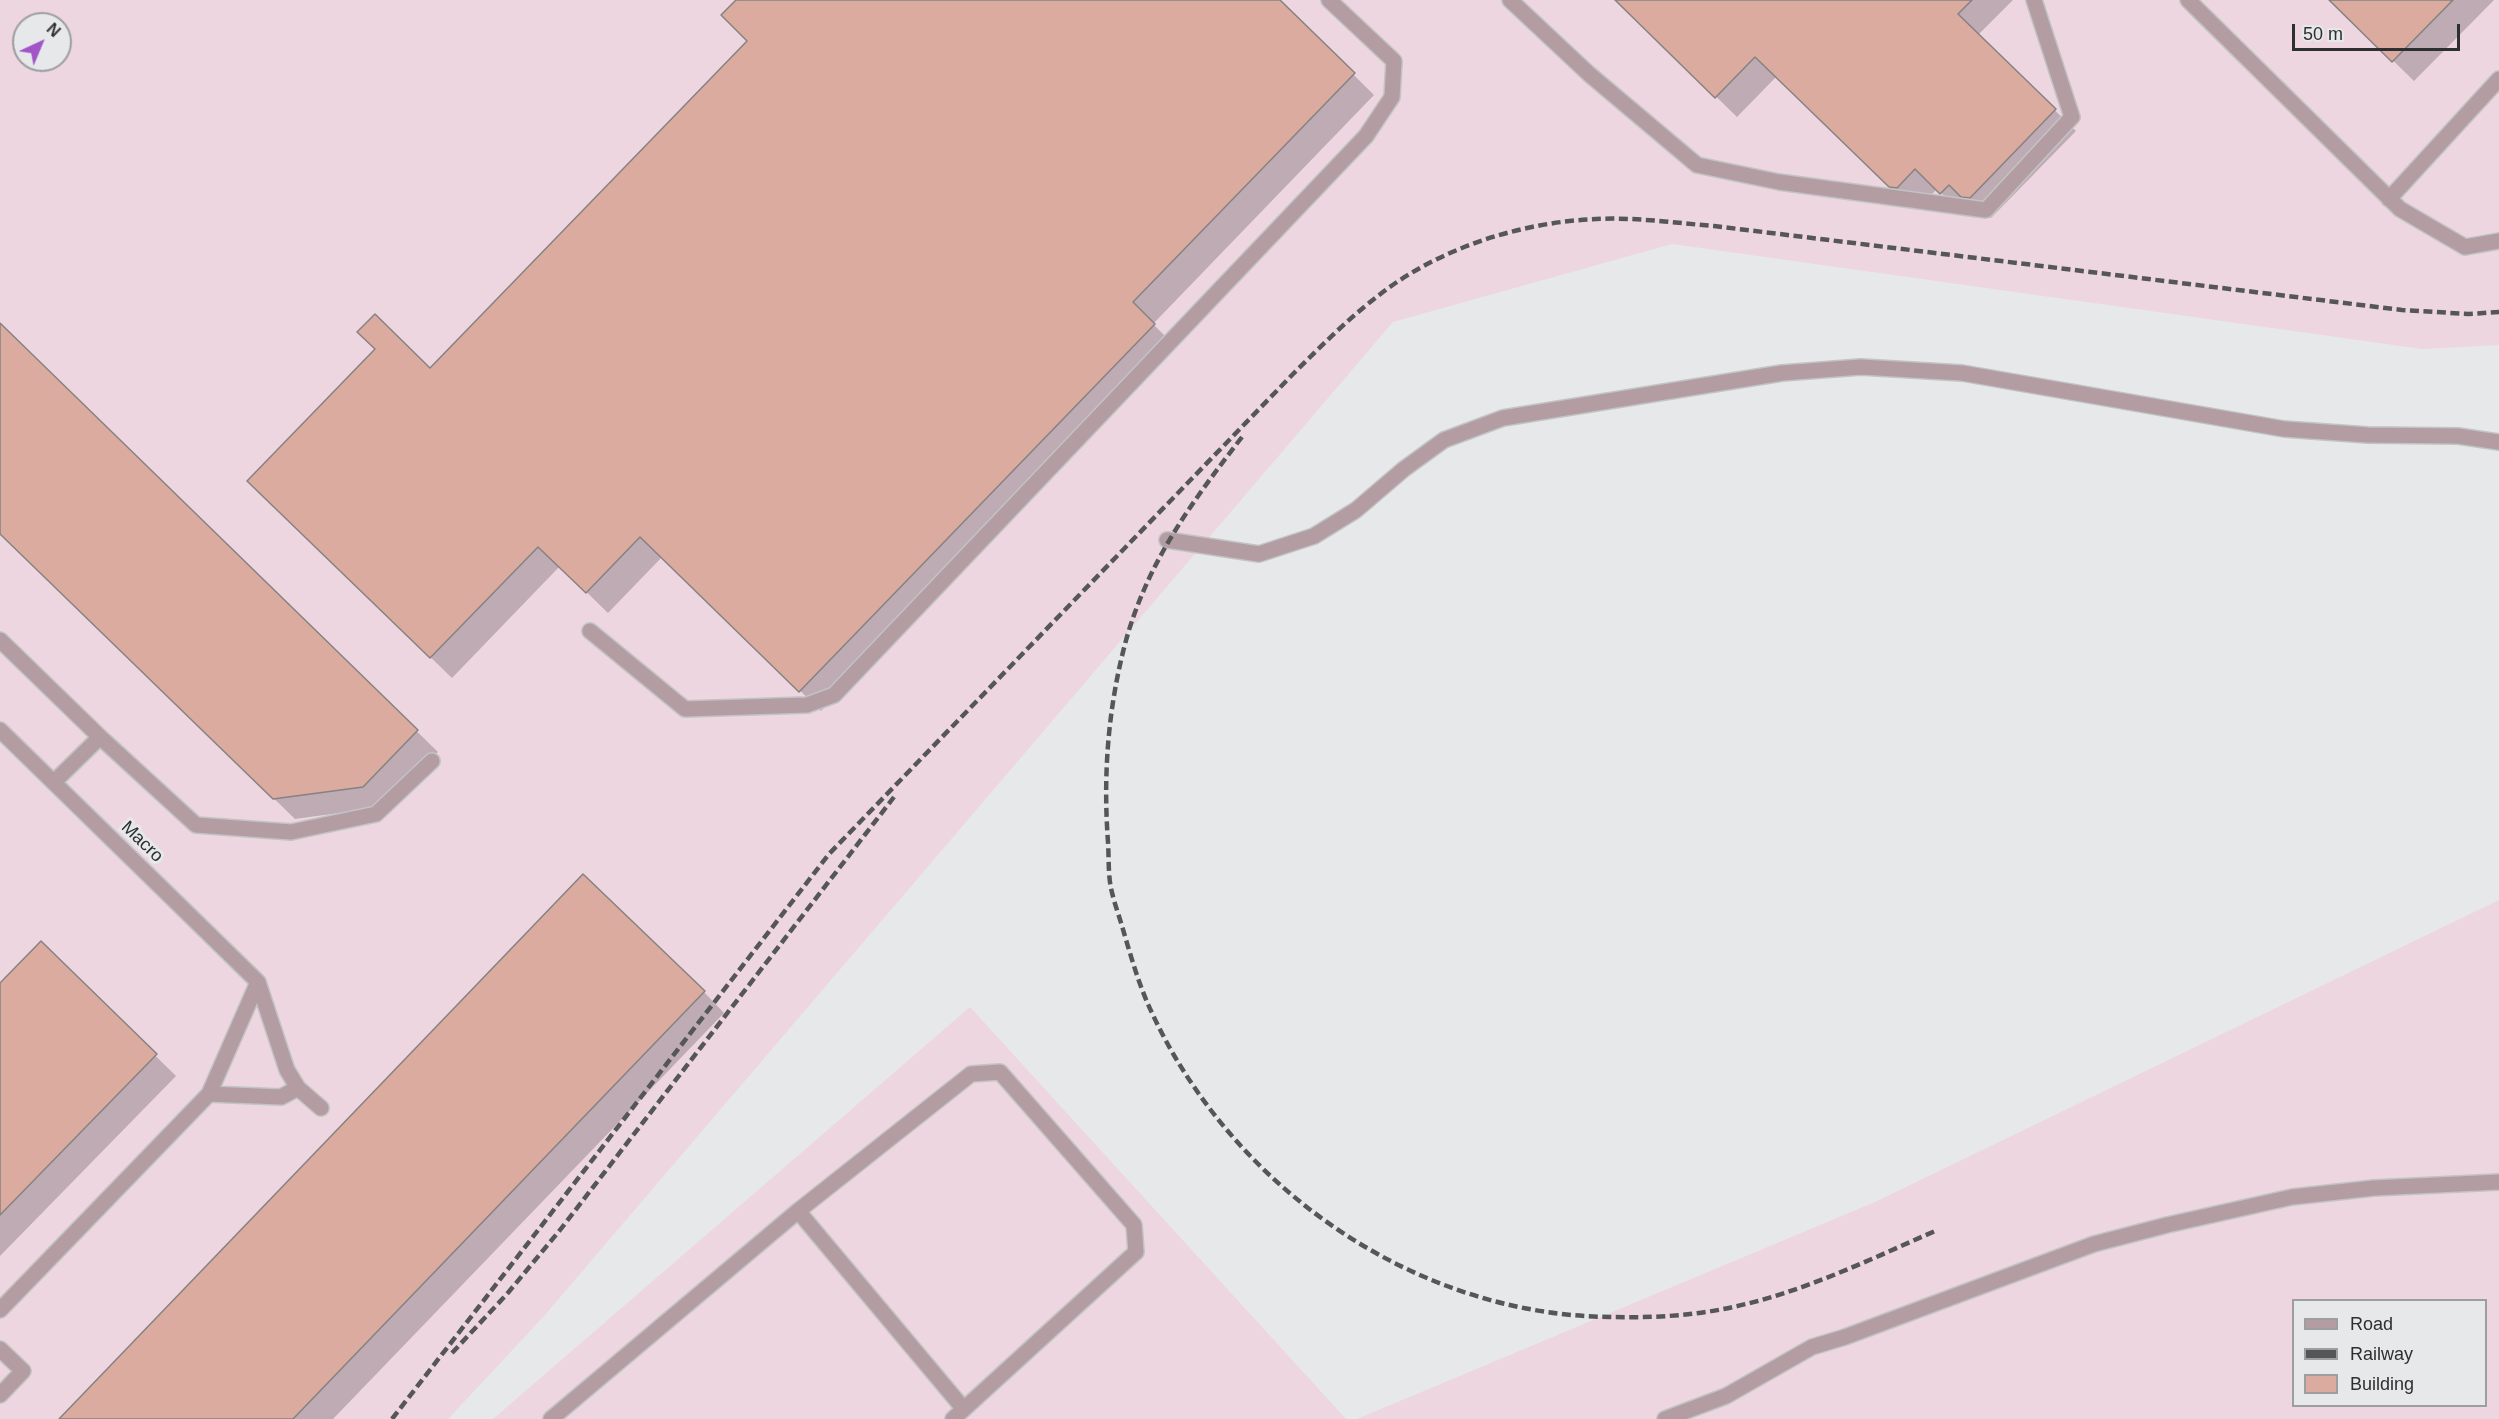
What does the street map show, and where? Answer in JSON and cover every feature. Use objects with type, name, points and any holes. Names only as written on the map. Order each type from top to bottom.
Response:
[{"type":"street","points":[[590,631],[685,709],[807,705],[834,695],[1366,136],[1392,97],[1394,61],[1329,0]]},
{"type":"street","points":[[1510,0],[1590,75],[1697,165],[1779,182],[1986,210],[2072,117],[2034,0]]},
{"type":"street","points":[[2188,0],[2400,209],[2465,247],[2499,241]]},
{"type":"street","points":[[2389,199],[2499,80]]},
{"type":"street","points":[[1167,540],[1259,554],[1314,536],[1356,510],[1404,469],[1444,440],[1503,418],[1782,373],[1861,367],[1962,373],[2284,429],[2368,435],[2458,436],[2499,442]]},
{"type":"street","points":[[0,640],[100,737],[196,825],[291,832],[376,814],[432,761]]},
{"type":"street","name":"Macro","points":[[0,730],[258,982]]},
{"type":"street","points":[[54,782],[100,737]]},
{"type":"street","points":[[258,982],[287,1070],[298,1088],[321,1108]]},
{"type":"street","points":[[0,1310],[208,1094],[258,982]]},
{"type":"street","points":[[550,1419],[798,1211],[971,1074],[1000,1072],[1134,1225],[1136,1252],[958,1414],[798,1211]]},
{"type":"street","points":[[208,1094],[281,1097],[298,1088]]},
{"type":"street","points":[[1665,1419],[1726,1395],[1812,1347],[1845,1337],[2094,1244],[2292,1197],[2374,1188],[2499,1182]]},
{"type":"street","points":[[0,1349],[23,1371],[0,1395]]},
{"type":"shaded area","points":[[0,0],[2499,0],[2499,345],[2422,349],[1672,244],[1393,322],[544,1316],[448,1419],[0,1419]]},
{"type":"shaded area","points":[[2499,900],[2499,1419],[1357,1419],[1875,1202]]},
{"type":"shaded area","points":[[970,1007],[1346,1419],[493,1419]]},
{"type":"building","points":[[736,0],[1280,0],[1355,73],[1133,302],[1155,324],[799,692],[640,537],[586,593],[538,547],[430,658],[247,481],[375,349],[357,332],[375,314],[430,368],[747,41],[721,15]]},
{"type":"building","points":[[1615,0],[1972,0],[1958,14],[2056,109],[1970,198],[1961,197],[1949,185],[1940,194],[1915,169],[1897,188],[1889,187],[1755,57],[1715,98]]},
{"type":"building","points":[[2329,0],[2453,0],[2392,62]]},
{"type":"building","points":[[0,323],[418,730],[363,787],[273,799],[0,534]]},
{"type":"building","points":[[583,874],[705,991],[293,1419],[59,1419]]},
{"type":"building","points":[[41,941],[157,1054],[0,1215],[0,983]]},
{"type":"railway","points":[[392,1419],[829,854],[1293,374],[1374,299],[1434,260],[1487,239],[1541,225],[1596,219],[1640,220],[1714,226],[2402,310],[2469,314],[2499,312]]},
{"type":"railway","points":[[1242,437],[1173,534],[1134,614],[1114,693],[1108,742],[1106,792],[1110,883],[1140,984],[1152,1013],[1187,1076],[1230,1134],[1281,1186],[1338,1230],[1401,1266],[1468,1293],[1538,1311],[1625,1317],[1672,1316],[1718,1310],[1759,1301],[1810,1284],[1935,1231]]},
{"type":"railway","points":[[452,1353],[507,1294],[560,1230],[894,797]]}]
